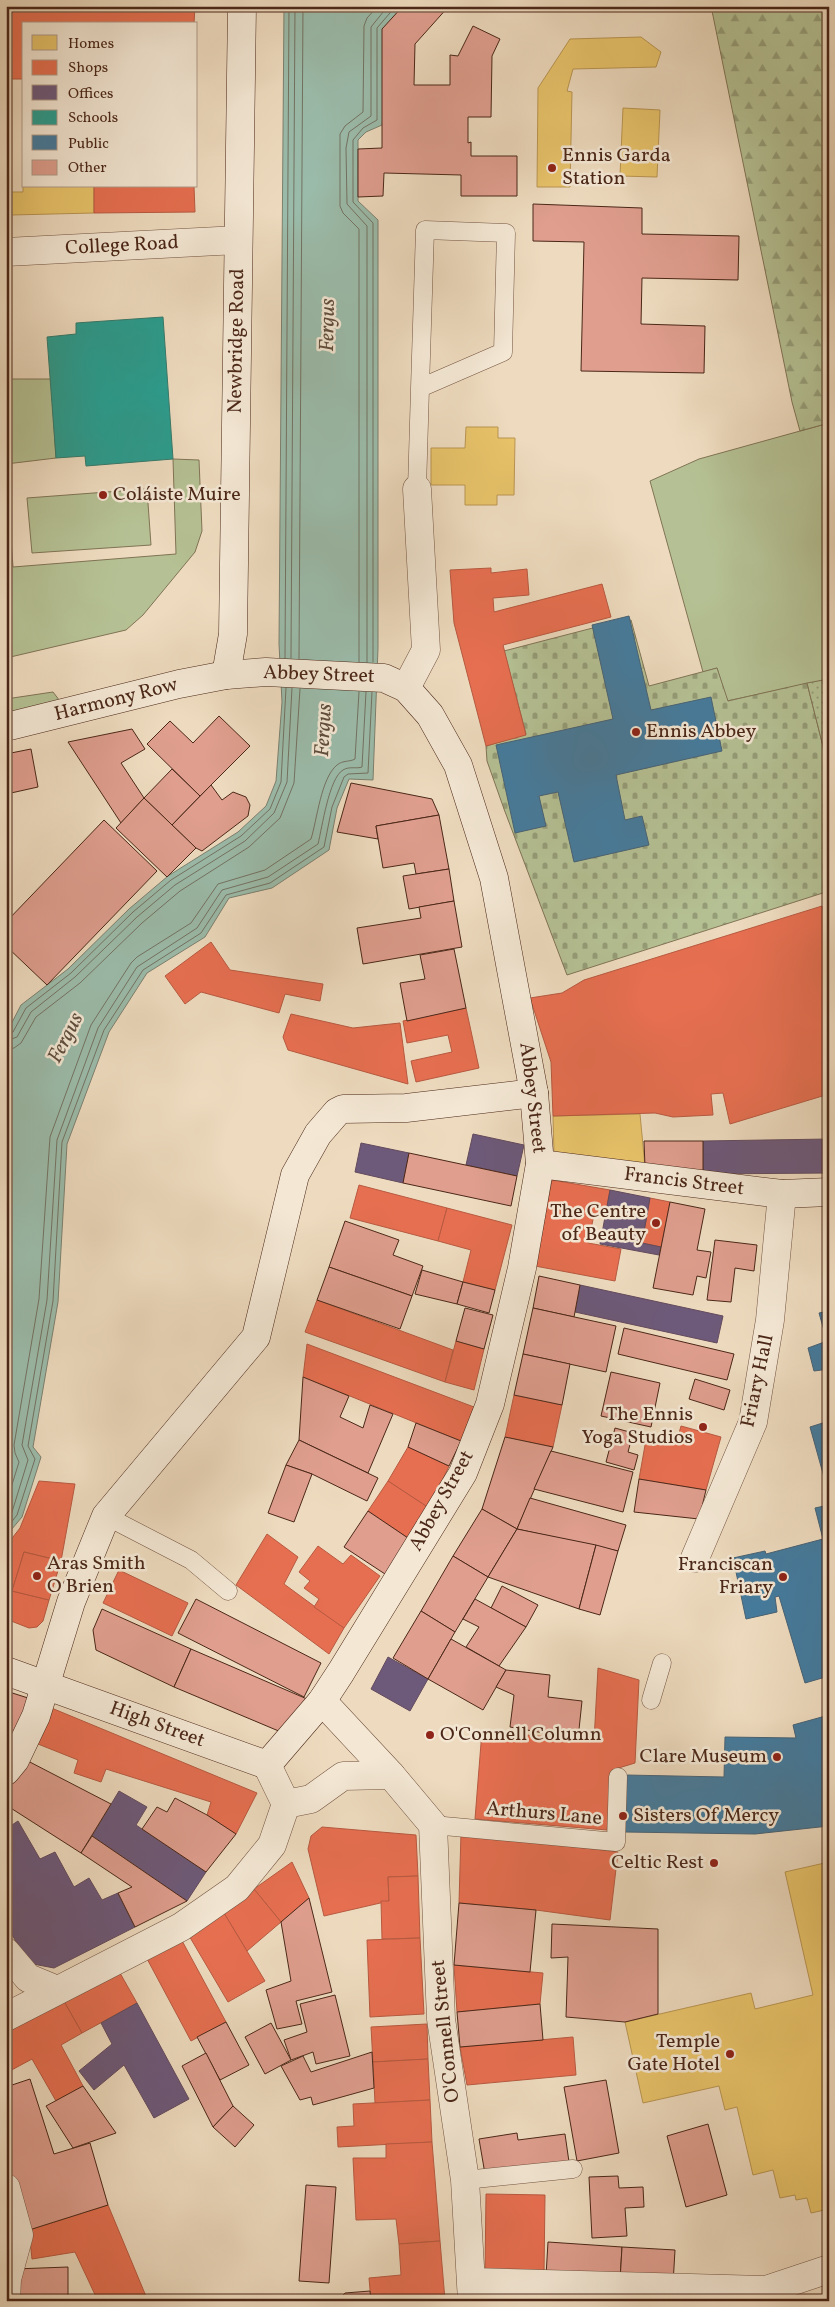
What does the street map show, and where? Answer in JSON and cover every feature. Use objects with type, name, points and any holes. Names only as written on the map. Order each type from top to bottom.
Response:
[{"type":"street","name":"Newbridge Road","points":[[226,675],[233,634],[242,6]]},
{"type":"street","name":"College Road","points":[[6,252],[238,240]]},
{"type":"street","points":[[395,683],[426,650],[417,489]]},
{"type":"street","name":"Abbey Street","points":[[226,675],[275,672],[395,683],[430,714],[458,765],[484,841],[496,888],[534,1093],[540,1164],[522,1268],[490,1404],[463,1473],[342,1672],[322,1701]]},
{"type":"street","name":"Harmony Row","points":[[6,727],[179,684],[226,675]]},
{"type":"street","points":[[6,1771],[15,1760],[36,1716],[71,1602],[106,1516],[256,1337],[295,1175],[318,1134],[337,1112],[353,1107],[406,1108],[534,1093]]},
{"type":"street","name":"Francis Street","points":[[540,1164],[782,1194],[829,1192]]},
{"type":"street","name":"Friary Hall","points":[[695,1558],[753,1422],[770,1320],[782,1194]]},
{"type":"street","name":"High Street","points":[[6,1672],[267,1765]]},
{"type":"street","points":[[6,2017],[181,1927],[237,1888],[272,1845],[286,1804],[267,1765],[322,1701],[391,1775],[433,1825]]},
{"type":"street","points":[[286,1804],[311,1800],[343,1776],[391,1775]]},
{"type":"street","name":"O'Connell Street","points":[[433,1825],[441,2019],[465,2180],[472,2292]]},
{"type":"street","points":[[6,1952],[28,1978],[57,1990]]},
{"type":"street","points":[[6,2188],[19,2235],[6,2279],[6,2301]]},
{"type":"street","points":[[472,2292],[766,2290],[829,2269]]},
{"type":"lane","points":[[417,489],[420,388],[425,230],[506,233],[503,352],[420,388]]},
{"type":"lane","points":[[106,1516],[191,1560],[228,1591]]},
{"type":"lane","points":[[652,1700],[662,1663]]},
{"type":"lane","name":"Arthurs Lane","points":[[433,1825],[616,1842],[618,1777]]},
{"type":"lane","points":[[465,2180],[573,2169]]},
{"type":"green space","points":[[711,6],[829,6],[829,423],[800,431],[792,402]]},
{"type":"green space","points":[[6,379],[51,379],[56,458],[6,464]]},
{"type":"green space","points":[[829,423],[829,679],[727,701],[717,668],[703,672],[650,481],[699,459]]},
{"type":"green space","points":[[173,459],[199,460],[202,531],[195,552],[143,615],[126,630],[6,658],[6,472],[13,567],[176,554]]},
{"type":"green space","points":[[147,489],[151,545],[32,553],[27,498]]},
{"type":"green space","points":[[631,620],[649,686],[717,668],[728,701],[807,683],[829,770],[829,891],[567,975],[487,761],[486,746],[526,734],[504,651],[612,623]]},
{"type":"green space","points":[[829,679],[829,770],[807,683]]},
{"type":"green space","points":[[53,692],[63,705],[6,715],[6,699]]},
{"type":"water","name":"Fergus","points":[[284,6],[403,6],[382,125],[366,132],[358,140],[358,201],[378,220],[378,648],[373,780],[349,779],[337,808],[329,850],[272,888],[229,898],[205,937],[147,973],[109,1032],[67,1144],[58,1302],[33,1447],[41,1457],[22,1517],[6,1536],[6,1045],[8,1030],[21,1005],[68,969],[129,909],[168,876],[238,832],[266,806],[276,781],[282,702],[279,644]]},
{"type":"building: Homes","points":[[641,37],[661,52],[656,67],[573,69],[567,91],[572,92],[570,187],[537,187],[538,88],[570,39]]},
{"type":"building: Homes","points":[[623,108],[660,110],[657,177],[620,176]]},
{"type":"building: Homes","points":[[23,188],[94,188],[94,213],[11,215],[11,192],[23,192]]},
{"type":"building: Homes","points":[[466,427],[498,427],[498,438],[515,438],[514,495],[497,495],[497,505],[465,505],[465,485],[431,485],[431,448],[465,448]]},
{"type":"building: Homes","points":[[640,1114],[645,1167],[554,1153],[553,1116]]},
{"type":"building: Homes","name":"Temple Gate Hotel","points":[[829,1862],[829,2209],[811,2213],[807,2198],[796,2200],[795,2195],[780,2198],[773,2170],[753,2175],[737,2107],[725,2110],[719,2086],[643,2103],[625,2022],[751,1993],[755,2009],[813,1995],[785,1872]]},
{"type":"building: Shops","points":[[6,6],[195,6],[194,22],[22,22],[22,79],[6,79]]},
{"type":"building: Shops","points":[[94,188],[194,188],[195,212],[94,213]]},
{"type":"building: Shops","points":[[491,568],[491,573],[527,569],[529,595],[493,598],[494,612],[602,584],[611,617],[503,645],[526,735],[486,746],[454,623],[450,570]]},
{"type":"building: Shops","points":[[822,906],[829,927],[829,1094],[730,1124],[723,1093],[711,1094],[713,1115],[673,1117],[655,1113],[553,1116],[551,1062],[530,998],[562,993],[584,980]]},
{"type":"building: Shops","points":[[211,942],[230,970],[323,984],[320,1001],[285,994],[279,1013],[201,992],[185,1004],[165,976]]},
{"type":"building: Shops","points":[[466,1008],[479,1068],[416,1082],[411,1061],[452,1052],[448,1035],[407,1043],[403,1021]]},
{"type":"building: Shops","points":[[291,1014],[353,1028],[400,1023],[408,1084],[288,1050],[283,1037]]},
{"type":"building: Shops","points":[[552,1180],[610,1190],[605,1217],[594,1215],[588,1243],[621,1249],[615,1281],[535,1266]]},
{"type":"building: Shops","points":[[359,1185],[447,1208],[438,1241],[350,1218]]},
{"type":"building: Shops","name":"The Centre of Beauty","points":[[650,1198],[670,1202],[661,1247],[642,1243]]},
{"type":"building: Shops","points":[[447,1208],[512,1225],[495,1290],[463,1282],[471,1250],[438,1241]]},
{"type":"building: Shops","points":[[317,1300],[453,1350],[445,1382],[305,1332]]},
{"type":"building: Shops","points":[[456,1341],[484,1349],[474,1390],[445,1382]]},
{"type":"building: Shops","points":[[307,1344],[474,1407],[461,1441],[303,1377]]},
{"type":"building: Shops","points":[[514,1395],[562,1405],[553,1447],[505,1437]]},
{"type":"building: Shops","points":[[681,1426],[721,1437],[706,1490],[639,1479],[647,1434],[678,1437]]},
{"type":"building: Shops","points":[[408,1447],[449,1466],[429,1508],[388,1481]]},
{"type":"building: Shops","points":[[39,1481],[75,1484],[61,1561],[24,1552],[12,1591],[49,1600],[43,1621],[37,1627],[29,1628],[6,1619],[6,1546],[20,1528]]},
{"type":"building: Shops","points":[[388,1481],[429,1508],[408,1538],[368,1511]]},
{"type":"building: Shops","points":[[267,1534],[298,1557],[284,1584],[344,1628],[329,1654],[236,1585]]},
{"type":"building: Shops","points":[[318,1546],[343,1564],[351,1555],[380,1576],[344,1628],[314,1607],[319,1599],[304,1588],[310,1581],[299,1572]]},
{"type":"building: Shops","name":"Aras Smith O Brien","points":[[24,1552],[61,1561],[49,1600],[12,1591]]},
{"type":"building: Shops","points":[[119,1570],[188,1603],[172,1636],[103,1603]]},
{"type":"building: Shops","points":[[598,1668],[639,1680],[635,1763],[612,1770],[607,1830],[475,1819],[482,1731],[594,1741]]},
{"type":"building: Shops","points":[[49,1707],[257,1793],[236,1834],[207,1815],[211,1802],[106,1769],[101,1782],[74,1773],[78,1760],[33,1742]]},
{"type":"building: Shops","points":[[322,1827],[416,1835],[418,1876],[388,1877],[389,1901],[324,1916],[308,1849],[311,1836]]},
{"type":"building: Shops","points":[[461,1833],[618,1852],[610,1920],[536,1910],[459,1903]]},
{"type":"building: Shops","points":[[292,1862],[309,1898],[281,1922],[254,1889]]},
{"type":"building: Shops","points":[[418,1876],[420,1938],[382,1939],[381,1901],[389,1901],[388,1877]]},
{"type":"building: Shops","points":[[254,1889],[281,1922],[247,1951],[224,1913]]},
{"type":"building: Shops","points":[[224,1913],[265,1981],[228,2002],[188,1934]]},
{"type":"building: Shops","points":[[180,1937],[226,2022],[191,2041],[145,1955]]},
{"type":"building: Shops","points":[[420,1938],[424,2014],[370,2017],[367,1940]]},
{"type":"building: Shops","points":[[454,1965],[543,1973],[540,2004],[457,2012]]},
{"type":"building: Shops","points":[[116,1966],[137,2003],[82,2033],[61,1996]]},
{"type":"building: Shops","points":[[61,1996],[82,2033],[61,2045],[83,2086],[56,2101],[32,2059],[6,2073],[6,2027]]},
{"type":"building: Shops","points":[[427,2024],[428,2059],[373,2062],[371,2027]]},
{"type":"building: Shops","points":[[573,2037],[576,2075],[467,2085],[460,2047]]},
{"type":"building: Shops","points":[[428,2059],[430,2100],[375,2103],[373,2062]]},
{"type":"building: Shops","points":[[430,2100],[432,2142],[338,2147],[337,2127],[354,2126],[353,2104]]},
{"type":"building: Shops","points":[[432,2142],[440,2241],[399,2244],[396,2219],[356,2220],[353,2158],[386,2158],[386,2144]]},
{"type":"building: Shops","points":[[486,2194],[545,2195],[544,2274],[485,2273]]},
{"type":"building: Shops","points":[[108,2205],[148,2301],[98,2301],[75,2252],[32,2259],[29,2230]]},
{"type":"building: Shops","points":[[440,2241],[445,2300],[371,2301],[369,2278],[401,2275],[399,2244]]},
{"type":"building: Shops","points":[[484,2288],[550,2292],[550,2301],[484,2301]]},
{"type":"building: Shops","points":[[557,2293],[588,2293],[588,2301],[557,2301]]},
{"type":"building: Offices","points":[[473,1134],[524,1145],[517,1176],[466,1165]]},
{"type":"building: Offices","points":[[829,1139],[829,1173],[703,1174],[703,1141]]},
{"type":"building: Offices","points":[[361,1143],[409,1153],[403,1183],[355,1172]]},
{"type":"building: Offices","points":[[610,1190],[650,1198],[642,1243],[661,1247],[659,1255],[600,1244]]},
{"type":"building: Offices","points":[[580,1285],[723,1316],[717,1343],[575,1312]]},
{"type":"building: Offices","points":[[388,1657],[428,1679],[410,1711],[371,1689]]},
{"type":"building: Offices","points":[[119,1791],[147,1807],[136,1825],[206,1872],[187,1901],[92,1836]]},
{"type":"building: Offices","points":[[18,1821],[40,1859],[55,1852],[74,1887],[89,1878],[102,1900],[118,1893],[135,1927],[54,1968],[28,1963],[6,1924],[6,1829]]},
{"type":"building: Offices","points":[[137,2003],[189,2099],[154,2118],[124,2065],[94,2090],[79,2071],[112,2044],[101,2023]]},
{"type":"building: Schools","points":[[163,317],[173,459],[86,466],[85,456],[56,458],[47,337],[76,334],[76,323]]},
{"type":"building: Public","name":"Ennis Abbey","points":[[629,616],[651,710],[711,697],[722,751],[616,775],[625,820],[642,816],[649,845],[574,862],[558,792],[539,796],[546,826],[515,833],[496,745],[613,719],[592,625]]},
{"type":"building: Public","points":[[829,1311],[829,1369],[814,1371],[808,1348],[827,1341],[819,1313]]},
{"type":"building: Public","points":[[829,1421],[829,1495],[810,1427]]},
{"type":"building: Public","name":"Franciscan Friary","points":[[829,1505],[829,1676],[805,1683],[779,1596],[775,1597],[777,1612],[746,1619],[733,1558],[765,1551],[766,1554],[823,1539],[815,1508]]},
{"type":"building: Public","name":"Clare Museum","points":[[829,1715],[829,1826],[755,1834],[625,1832],[626,1775],[724,1777],[725,1737],[796,1738],[793,1725]]},
{"type":"building: Other","points":[[403,6],[449,6],[415,44],[414,85],[450,85],[450,55],[458,56],[473,26],[500,39],[492,56],[491,117],[468,117],[468,143],[471,142],[471,156],[517,156],[517,196],[461,196],[461,175],[384,173],[383,196],[358,197],[358,149],[382,148],[382,29]]},
{"type":"building: Other","points":[[533,204],[642,208],[642,234],[739,236],[738,280],[642,278],[641,324],[705,326],[704,373],[581,371],[584,242],[533,241]]},
{"type":"building: Other","points":[[219,716],[250,746],[200,796],[147,744],[170,721],[193,743]]},
{"type":"building: Other","points":[[132,729],[145,749],[121,763],[144,798],[121,823],[68,742]]},
{"type":"building: Other","points":[[31,749],[38,787],[11,793],[6,770],[6,754]]},
{"type":"building: Other","points":[[172,769],[200,796],[172,825],[144,798]]},
{"type":"building: Other","points":[[351,783],[432,799],[439,815],[376,826],[378,839],[337,832]]},
{"type":"building: Other","points":[[211,785],[222,800],[233,792],[246,797],[250,805],[248,816],[202,851],[196,848],[172,825]]},
{"type":"building: Other","points":[[144,798],[196,848],[167,877],[116,828]]},
{"type":"building: Other","points":[[439,815],[449,869],[416,874],[414,863],[383,868],[376,826]]},
{"type":"building: Other","points":[[104,820],[157,871],[47,985],[6,946],[6,922]]},
{"type":"building: Other","points":[[449,869],[454,901],[409,909],[403,876]]},
{"type":"building: Other","points":[[454,901],[462,947],[363,964],[357,928],[421,918],[419,907]]},
{"type":"building: Other","points":[[454,949],[466,1008],[407,1021],[400,983],[425,979],[420,955]]},
{"type":"building: Other","points":[[644,1141],[703,1141],[703,1174],[645,1167]]},
{"type":"building: Other","points":[[409,1153],[517,1176],[511,1206],[403,1183]]},
{"type":"building: Other","points":[[670,1202],[705,1209],[697,1250],[711,1252],[706,1278],[697,1276],[693,1295],[653,1288]]},
{"type":"building: Other","points":[[345,1221],[399,1240],[393,1255],[423,1266],[412,1296],[329,1267]]},
{"type":"building: Other","points":[[715,1240],[757,1245],[754,1271],[735,1268],[731,1302],[707,1300]]},
{"type":"building: Other","points":[[329,1267],[412,1296],[400,1329],[317,1300]]},
{"type":"building: Other","points":[[422,1270],[463,1282],[457,1304],[415,1294]]},
{"type":"building: Other","points":[[539,1276],[580,1285],[574,1317],[533,1308]]},
{"type":"building: Other","points":[[463,1282],[495,1290],[489,1313],[457,1304]]},
{"type":"building: Other","points":[[465,1308],[493,1315],[484,1349],[456,1341]]},
{"type":"building: Other","points":[[533,1308],[616,1326],[606,1372],[523,1354]]},
{"type":"building: Other","points":[[624,1328],[734,1354],[727,1380],[618,1354]]},
{"type":"building: Other","points":[[523,1354],[570,1364],[562,1405],[514,1395]]},
{"type":"building: Other","points":[[611,1372],[660,1383],[651,1427],[601,1416]]},
{"type":"building: Other","points":[[303,1377],[349,1396],[340,1417],[363,1428],[370,1405],[393,1414],[368,1473],[299,1440]]},
{"type":"building: Other","points":[[695,1379],[730,1390],[724,1410],[689,1399]]},
{"type":"building: Other","points":[[416,1423],[461,1441],[449,1466],[408,1447]]},
{"type":"building: Other","points":[[615,1428],[633,1433],[628,1452],[638,1455],[634,1470],[606,1462]]},
{"type":"building: Other","points":[[505,1437],[553,1447],[517,1529],[482,1509]]},
{"type":"building: Other","points":[[299,1440],[378,1478],[367,1501],[312,1474],[286,1465]]},
{"type":"building: Other","points":[[551,1451],[633,1472],[623,1512],[534,1489]]},
{"type":"building: Other","points":[[286,1465],[312,1474],[294,1522],[268,1513]]},
{"type":"building: Other","points":[[639,1479],[706,1490],[699,1519],[634,1512]]},
{"type":"building: Other","points":[[530,1498],[626,1525],[618,1551],[517,1529]]},
{"type":"building: Other","points":[[482,1509],[517,1529],[488,1577],[453,1556]]},
{"type":"building: Other","points":[[368,1511],[408,1538],[385,1574],[344,1547]]},
{"type":"building: Other","points":[[517,1529],[596,1545],[579,1609],[488,1577]]},
{"type":"building: Other","points":[[596,1545],[618,1551],[600,1615],[579,1609]]},
{"type":"building: Other","points":[[453,1556],[488,1577],[455,1632],[421,1611]]},
{"type":"building: Other","points":[[502,1586],[538,1605],[526,1627],[491,1608]]},
{"type":"building: Other","points":[[196,1599],[321,1663],[304,1697],[178,1633]]},
{"type":"building: Other","points":[[475,1599],[526,1627],[499,1666],[466,1647],[479,1627],[463,1619]]},
{"type":"building: Other","points":[[102,1609],[191,1649],[174,1687],[96,1650],[93,1630]]},
{"type":"building: Other","points":[[421,1611],[455,1632],[428,1679],[393,1658]]},
{"type":"building: Other","points":[[451,1639],[506,1670],[483,1710],[428,1679]]},
{"type":"building: Other","points":[[191,1649],[307,1699],[281,1732],[174,1687]]},
{"type":"building: Other","points":[[506,1670],[550,1675],[548,1697],[582,1701],[578,1739],[510,1727],[514,1695],[496,1687]]},
{"type":"building: Other","points":[[6,1691],[28,1698],[10,1749],[6,1748]]},
{"type":"building: Other","points":[[24,1759],[111,1804],[81,1853],[6,1805],[6,1783]]},
{"type":"building: Other","points":[[175,1798],[207,1815],[236,1834],[206,1872],[142,1829],[157,1807],[167,1812]]},
{"type":"building: Other","points":[[92,1836],[187,1901],[135,1927],[118,1893],[132,1887],[81,1853]]},
{"type":"building: Other","points":[[309,1898],[332,1992],[296,2001],[302,2024],[277,2029],[266,1990],[291,1981],[281,1922]]},
{"type":"building: Other","points":[[459,1903],[536,1910],[530,1972],[454,1965]]},
{"type":"building: Other","points":[[552,1924],[658,1929],[658,2014],[625,2022],[566,2017],[568,1957],[551,1958]]},
{"type":"building: Other","points":[[335,1995],[350,2056],[316,2064],[313,2052],[291,2060],[284,2040],[307,2032],[300,2004]]},
{"type":"building: Other","points":[[540,2004],[543,2040],[460,2047],[457,2012]]},
{"type":"building: Other","points":[[226,2022],[249,2065],[220,2080],[197,2037]]},
{"type":"building: Other","points":[[271,2023],[291,2060],[265,2074],[245,2037]]},
{"type":"building: Other","points":[[372,2052],[374,2088],[313,2105],[311,2097],[300,2100],[281,2066],[303,2056],[311,2072]]},
{"type":"building: Other","points":[[206,2053],[233,2106],[213,2127],[182,2066]]},
{"type":"building: Other","points":[[30,2079],[54,2154],[90,2143],[108,2205],[29,2230],[6,2157],[6,2087]]},
{"type":"building: Other","points":[[606,2080],[619,2153],[577,2161],[564,2087]]},
{"type":"building: Other","points":[[83,2086],[116,2133],[73,2148],[46,2106]]},
{"type":"building: Other","points":[[233,2106],[254,2125],[235,2147],[213,2127]]},
{"type":"building: Other","points":[[708,2124],[727,2195],[686,2207],[667,2136]]},
{"type":"building: Other","points":[[517,2133],[518,2140],[565,2134],[569,2162],[485,2174],[479,2139]]},
{"type":"building: Other","points":[[618,2176],[619,2188],[643,2187],[644,2207],[625,2208],[627,2236],[592,2238],[589,2177]]},
{"type":"building: Other","points":[[306,2185],[336,2187],[329,2283],[299,2281]]},
{"type":"building: Other","points":[[548,2242],[622,2247],[620,2281],[546,2276]]},
{"type":"building: Other","points":[[622,2247],[675,2250],[673,2284],[620,2281]]},
{"type":"building: Other","points":[[68,2267],[68,2301],[11,2301],[14,2269]]},
{"type":"building: Other","points":[[370,2291],[371,2301],[337,2301],[345,2293]]},
{"type":"place","name":"Ennis Garda Station","points":[[552,168]]},
{"type":"place","name":"Coláiste Muire","points":[[103,495]]},
{"type":"place","name":"Ennis Abbey","points":[[636,732]]},
{"type":"place","name":"The Centre of Beauty","points":[[656,1223]]},
{"type":"place","name":"The Ennis Yoga Studios","points":[[703,1427]]},
{"type":"place","name":"Aras Smith O Brien","points":[[37,1576]]},
{"type":"place","name":"Franciscan Friary","points":[[783,1577]]},
{"type":"place","name":"O'Connell Column","points":[[430,1735]]},
{"type":"place","name":"Clare Museum","points":[[777,1757]]},
{"type":"place","name":"Sisters Of Mercy","points":[[623,1816]]},
{"type":"place","name":"Celtic Rest","points":[[714,1863]]},
{"type":"place","name":"Temple Gate Hotel","points":[[730,2054]]}]
